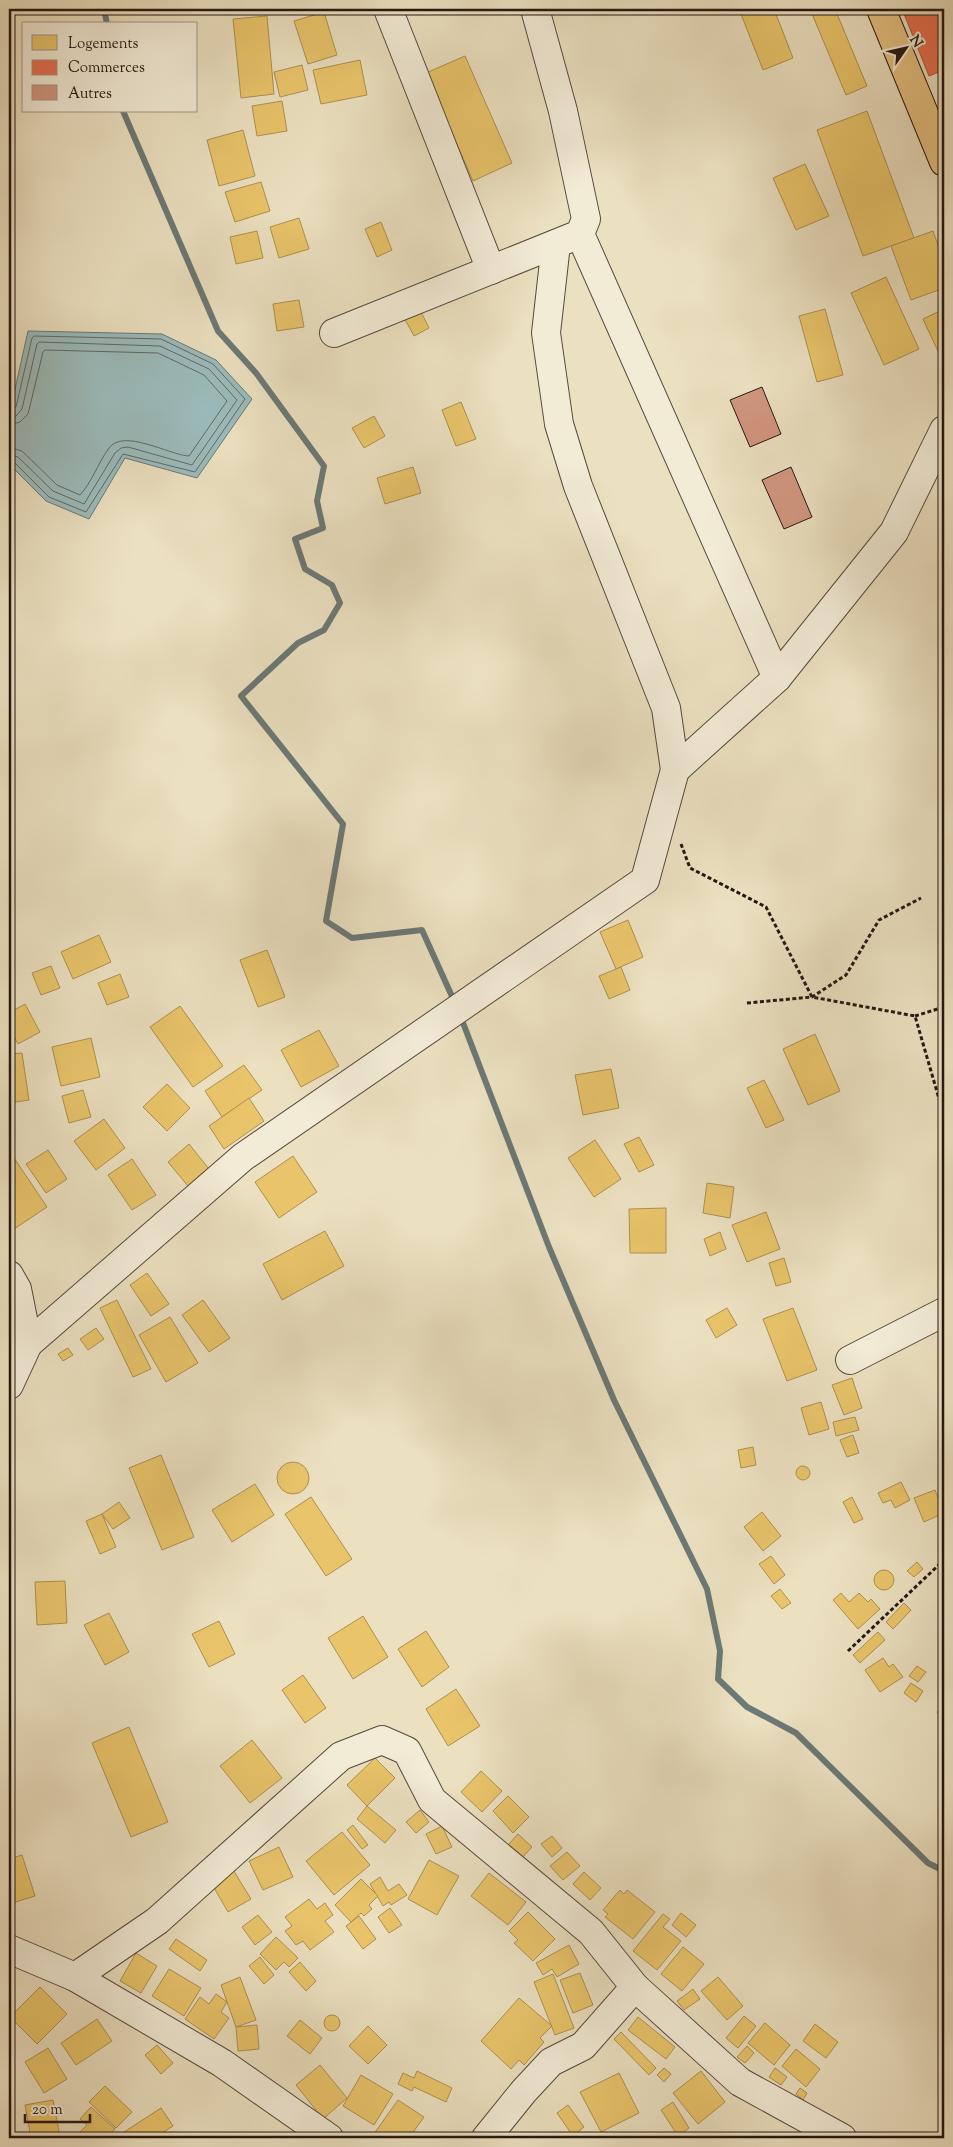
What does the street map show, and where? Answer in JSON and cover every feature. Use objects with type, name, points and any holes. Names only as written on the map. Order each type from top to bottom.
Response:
[{"type":"highway","points":[[881,9],[944,162]]},
{"type":"street","points":[[388,9],[491,270]]},
{"type":"street","points":[[334,333],[568,239],[586,219],[564,112],[535,9]]},
{"type":"street","points":[[568,239],[776,678]]},
{"type":"street","points":[[9,1385],[28,1344],[243,1157],[645,880],[675,770],[666,708],[578,486],[559,424],[546,333],[568,239]]},
{"type":"street","points":[[675,770],[776,678],[894,532],[944,430]]},
{"type":"street","points":[[9,1275],[17,1289],[28,1344]]},
{"type":"street","points":[[850,1360],[944,1312]]},
{"type":"street","points":[[75,1976],[157,1921],[341,1756],[382,1740],[407,1751],[432,1800],[591,1932],[635,1987],[740,2082],[842,2138]]},
{"type":"street","points":[[9,1949],[75,1976],[222,2063],[329,2138]]},
{"type":"street","points":[[486,2138],[524,2091],[551,2062],[583,2046],[635,1987]]},
{"type":"path","points":[[658,831],[679,840],[690,868],[766,907],[812,997]]},
{"type":"path","points":[[812,997],[846,975],[879,920],[921,898]]},
{"type":"path","points":[[747,1003],[812,997],[915,1016],[944,1007]]},
{"type":"path","points":[[915,1016],[942,1109]]},
{"type":"path","points":[[848,1651],[944,1560]]},
{"type":"water","points":[[28,331],[162,334],[216,360],[252,399],[197,478],[125,458],[89,519],[46,501],[9,464],[9,416]]},
{"type":"building: Logements","points":[[739,9],[774,9],[793,58],[763,70]]},
{"type":"building: Logements","points":[[810,9],[835,9],[867,86],[846,95]]},
{"type":"building: Logements","points":[[324,12],[337,55],[308,64],[294,21]]},
{"type":"building: Logements","points":[[267,16],[274,94],[241,98],[233,19]]},
{"type":"building: Logements","points":[[465,56],[512,163],[473,181],[426,73]]},
{"type":"building: Logements","points":[[360,60],[367,95],[321,104],[313,70]]},
{"type":"building: Logements","points":[[302,65],[308,90],[280,97],[274,72]]},
{"type":"building: Logements","points":[[282,101],[287,131],[257,136],[252,106]]},
{"type":"building: Logements","points":[[867,111],[914,238],[863,256],[817,130]]},
{"type":"building: Logements","points":[[243,130],[255,176],[219,186],[207,140]]},
{"type":"building: Logements","points":[[805,164],[829,216],[796,230],[773,178]]},
{"type":"building: Logements","points":[[261,182],[270,211],[235,222],[225,192]]},
{"type":"building: Logements","points":[[299,218],[309,249],[279,258],[270,227]]},
{"type":"building: Logements","points":[[381,222],[392,250],[377,257],[365,229]]},
{"type":"building: Logements","points":[[257,231],[263,258],[236,264],[230,237]]},
{"type":"building: Logements","points":[[933,231],[944,262],[944,288],[911,300],[891,246]]},
{"type":"building: Logements","points":[[886,277],[919,349],[884,365],[851,293]]},
{"type":"building: Logements","points":[[299,300],[304,327],[277,331],[273,304]]},
{"type":"building: Logements","points":[[418,306],[429,328],[414,336],[402,314]]},
{"type":"building: Logements","points":[[825,309],[843,375],[817,382],[799,316]]},
{"type":"building: Logements","points":[[944,309],[944,364],[923,319]]},
{"type":"building: Logements","points":[[461,402],[476,439],[456,446],[442,410]]},
{"type":"building: Logements","points":[[374,416],[385,436],[364,448],[352,428]]},
{"type":"building: Logements","points":[[413,467],[421,493],[385,504],[377,478]]},
{"type":"building: Logements","points":[[628,920],[643,957],[616,969],[600,932]]},
{"type":"building: Logements","points":[[99,935],[111,962],[73,979],[61,952]]},
{"type":"building: Logements","points":[[267,950],[285,997],[258,1007],[240,960]]},
{"type":"building: Logements","points":[[51,966],[60,988],[41,995],[32,973]]},
{"type":"building: Logements","points":[[621,967],[630,990],[609,999],[599,976]]},
{"type":"building: Logements","points":[[120,974],[129,997],[107,1005],[98,983]]},
{"type":"building: Logements","points":[[25,1004],[40,1032],[18,1044],[9,1028],[9,1013]]},
{"type":"building: Logements","points":[[180,1006],[223,1066],[193,1087],[150,1027]]},
{"type":"building: Logements","points":[[319,1030],[339,1066],[301,1087],[281,1050]]},
{"type":"building: Logements","points":[[815,1034],[840,1091],[808,1105],[783,1049]]},
{"type":"building: Logements","points":[[91,1038],[100,1077],[61,1086],[52,1047]]},
{"type":"building: Logements","points":[[22,1053],[29,1100],[9,1103],[9,1054]]},
{"type":"building: Logements","points":[[244,1065],[262,1090],[222,1117],[205,1091]]},
{"type":"building: Logements","points":[[611,1069],[619,1108],[583,1115],[575,1075]]},
{"type":"building: Logements","points":[[764,1080],[784,1120],[766,1128],[747,1088]]},
{"type":"building: Logements","points":[[167,1084],[190,1108],[167,1131],[143,1107]]},
{"type":"building: Logements","points":[[83,1090],[91,1117],[69,1123],[62,1096]]},
{"type":"building: Logements","points":[[249,1098],[264,1121],[224,1149],[209,1126]]},
{"type":"building: Logements","points":[[104,1119],[125,1148],[96,1170],[74,1141]]},
{"type":"building: Logements","points":[[639,1137],[654,1165],[639,1172],[624,1144]]},
{"type":"building: Logements","points":[[595,1140],[621,1179],[594,1197],[568,1158]]},
{"type":"building: Logements","points":[[189,1144],[209,1169],[188,1186],[168,1162]]},
{"type":"building: Logements","points":[[48,1150],[67,1179],[46,1193],[26,1164]]},
{"type":"building: Logements","points":[[12,1155],[47,1207],[11,1231],[9,1228],[9,1158]]},
{"type":"building: Logements","points":[[293,1156],[317,1192],[279,1218],[255,1182]]},
{"type":"building: Logements","points":[[132,1159],[156,1195],[132,1210],[108,1175]]},
{"type":"building: Logements","points":[[707,1183],[734,1187],[730,1218],[703,1213]]},
{"type":"building: Logements","points":[[666,1208],[666,1253],[630,1253],[629,1209]]},
{"type":"building: Logements","points":[[766,1212],[780,1249],[747,1262],[732,1225]]},
{"type":"building: Logements","points":[[325,1231],[344,1266],[282,1300],[263,1264]]},
{"type":"building: Logements","points":[[720,1232],[726,1249],[710,1256],[704,1239]]},
{"type":"building: Logements","points":[[784,1258],[791,1282],[776,1286],[769,1263]]},
{"type":"building: Logements","points":[[147,1273],[169,1304],[151,1316],[130,1285]]},
{"type":"building: Logements","points":[[117,1300],[151,1369],[133,1377],[100,1308]]},
{"type":"building: Logements","points":[[203,1300],[230,1338],[209,1352],[182,1315]]},
{"type":"building: Logements","points":[[727,1308],[737,1325],[716,1338],[706,1320]]},
{"type":"building: Logements","points":[[793,1308],[817,1370],[787,1381],[763,1319]]},
{"type":"building: Logements","points":[[170,1317],[198,1363],[166,1382],[139,1335]]},
{"type":"building: Logements","points":[[96,1328],[104,1339],[88,1350],[80,1339]]},
{"type":"building: Logements","points":[[68,1348],[73,1355],[63,1361],[58,1354]]},
{"type":"building: Logements","points":[[852,1378],[862,1408],[844,1415],[832,1385]]},
{"type":"building: Logements","points":[[821,1402],[829,1429],[809,1435],[801,1408]]},
{"type":"building: Logements","points":[[855,1417],[859,1430],[836,1436],[833,1422]]},
{"type":"building: Logements","points":[[853,1435],[859,1453],[847,1457],[840,1440]]},
{"type":"building: Logements","points":[[753,1447],[756,1465],[741,1468],[738,1450]]},
{"type":"building: Logements","points":[[161,1455],[194,1537],[162,1550],[129,1468]]},
{"type":"building: Logements","points":[[293,1462],[304,1467],[309,1478],[304,1489],[293,1494],[282,1489],[277,1478],[282,1467]]},
{"type":"building: Logements","points":[[800,1466],[806,1466],[810,1473],[806,1480],[800,1480],[796,1476],[796,1470]]},
{"type":"building: Logements","points":[[901,1482],[910,1500],[895,1508],[891,1500],[883,1503],[878,1493]]},
{"type":"building: Logements","points":[[255,1484],[274,1515],[232,1542],[212,1510]]},
{"type":"building: Logements","points":[[935,1490],[944,1513],[924,1522],[914,1498]]},
{"type":"building: Logements","points":[[311,1497],[352,1559],[326,1576],[285,1514]]},
{"type":"building: Logements","points":[[852,1497],[863,1519],[854,1523],[843,1502]]},
{"type":"building: Logements","points":[[119,1502],[130,1518],[113,1529],[102,1514]]},
{"type":"building: Logements","points":[[762,1512],[781,1536],[763,1551],[744,1527]]},
{"type":"building: Logements","points":[[102,1514],[116,1547],[100,1554],[86,1521]]},
{"type":"building: Logements","points":[[771,1556],[785,1575],[774,1584],[759,1564]]},
{"type":"building: Logements","points":[[917,1562],[923,1569],[914,1577],[907,1571]]},
{"type":"building: Logements","points":[[880,1570],[888,1570],[894,1576],[894,1584],[888,1590],[880,1590],[874,1584],[874,1576]]},
{"type":"building: Logements","points":[[65,1581],[67,1623],[37,1625],[35,1582]]},
{"type":"building: Logements","points":[[780,1589],[791,1603],[782,1609],[771,1596]]},
{"type":"building: Logements","points":[[841,1593],[849,1602],[859,1593],[868,1602],[871,1599],[880,1609],[858,1629],[833,1600]]},
{"type":"building: Logements","points":[[904,1603],[911,1610],[893,1629],[886,1622]]},
{"type":"building: Logements","points":[[109,1613],[129,1652],[105,1665],[84,1625]]},
{"type":"building: Logements","points":[[363,1616],[388,1657],[353,1679],[328,1638]]},
{"type":"building: Logements","points":[[219,1621],[235,1654],[209,1667],[192,1634]]},
{"type":"building: Logements","points":[[426,1631],[449,1667],[422,1687],[398,1649]]},
{"type":"building: Logements","points":[[878,1632],[885,1640],[860,1663],[853,1655]]},
{"type":"building: Logements","points":[[883,1658],[889,1667],[893,1664],[903,1677],[880,1692],[865,1670]]},
{"type":"building: Logements","points":[[917,1666],[926,1672],[918,1682],[909,1676]]},
{"type":"building: Logements","points":[[303,1675],[326,1708],[305,1723],[282,1690]]},
{"type":"building: Logements","points":[[911,1683],[923,1691],[916,1702],[904,1693]]},
{"type":"building: Logements","points":[[456,1689],[480,1726],[448,1746],[426,1709]]},
{"type":"building: Logements","points":[[944,1707],[944,1722],[937,1712]]},
{"type":"building: Logements","points":[[129,1727],[168,1822],[131,1837],[92,1743]]},
{"type":"building: Logements","points":[[252,1740],[282,1778],[250,1803],[220,1766]]},
{"type":"building: Logements","points":[[375,1758],[395,1778],[367,1806],[347,1785]]},
{"type":"building: Logements","points":[[481,1771],[502,1791],[482,1812],[461,1792]]},
{"type":"building: Logements","points":[[508,1796],[529,1817],[513,1833],[493,1811]]},
{"type":"building: Logements","points":[[9,1806],[13,1846],[9,1847]]},
{"type":"building: Logements","points":[[367,1806],[396,1830],[385,1843],[357,1819]]},
{"type":"building: Logements","points":[[420,1810],[429,1822],[416,1833],[406,1822]]},
{"type":"building: Logements","points":[[353,1825],[368,1845],[362,1849],[347,1830]]},
{"type":"building: Logements","points":[[442,1826],[452,1847],[436,1854],[426,1834]]},
{"type":"building: Logements","points":[[342,1832],[370,1865],[334,1895],[306,1861]]},
{"type":"building: Logements","points":[[518,1834],[532,1847],[521,1859],[507,1846]]},
{"type":"building: Logements","points":[[552,1836],[562,1848],[552,1857],[541,1844]]},
{"type":"building: Logements","points":[[279,1847],[293,1877],[263,1890],[249,1861]]},
{"type":"building: Logements","points":[[567,1852],[580,1866],[563,1880],[550,1866]]},
{"type":"building: Logements","points":[[22,1855],[35,1896],[9,1904],[9,1859]]},
{"type":"building: Logements","points":[[429,1860],[459,1876],[437,1915],[408,1899]]},
{"type":"building: Logements","points":[[232,1868],[251,1899],[228,1912],[210,1881]]},
{"type":"building: Logements","points":[[584,1872],[601,1888],[590,1900],[573,1884]]},
{"type":"building: Logements","points":[[489,1873],[526,1902],[508,1925],[471,1896]]},
{"type":"building: Logements","points":[[380,1877],[388,1891],[399,1884],[407,1895],[391,1905],[389,1902],[383,1906],[370,1884]]},
{"type":"building: Logements","points":[[361,1879],[378,1896],[369,1905],[372,1909],[364,1916],[361,1913],[351,1922],[335,1905]]},
{"type":"building: Logements","points":[[620,1890],[624,1894],[627,1890],[655,1912],[633,1939],[605,1917],[608,1914],[603,1910]]},
{"type":"building: Logements","points":[[309,1899],[317,1909],[325,1903],[333,1915],[325,1921],[334,1932],[310,1950],[303,1941],[296,1945],[285,1931],[292,1926],[285,1917]]},
{"type":"building: Logements","points":[[390,1908],[402,1925],[389,1933],[378,1917]]},
{"type":"building: Logements","points":[[528,1912],[555,1939],[533,1961],[514,1943],[518,1940],[509,1931]]},
{"type":"building: Logements","points":[[681,1913],[696,1925],[686,1937],[672,1925]]},
{"type":"building: Logements","points":[[663,1914],[670,1919],[663,1927],[681,1941],[657,1970],[633,1951]]},
{"type":"building: Logements","points":[[258,1915],[272,1932],[255,1945],[242,1927]]},
{"type":"building: Logements","points":[[359,1916],[376,1939],[363,1949],[346,1926]]},
{"type":"building: Logements","points":[[276,1937],[298,1958],[289,1967],[284,1962],[276,1970],[260,1954]]},
{"type":"building: Logements","points":[[176,1939],[207,1960],[200,1971],[169,1949]]},
{"type":"building: Logements","points":[[569,1945],[579,1964],[557,1977],[552,1969],[543,1975],[536,1963]]},
{"type":"building: Logements","points":[[683,1947],[704,1964],[682,1991],[661,1974]]},
{"type":"building: Logements","points":[[136,1953],[157,1966],[141,1993],[120,1981]]},
{"type":"building: Logements","points":[[260,1957],[274,1975],[264,1984],[249,1966]]},
{"type":"building: Logements","points":[[300,1962],[316,1981],[306,1991],[289,1972]]},
{"type":"building: Logements","points":[[169,1969],[201,1988],[184,2016],[152,1996]]},
{"type":"building: Logements","points":[[580,1973],[593,2005],[573,2013],[560,1980]]},
{"type":"building: Logements","points":[[553,1974],[574,2028],[555,2035],[534,1982]]},
{"type":"building: Logements","points":[[240,1977],[256,2020],[236,2027],[221,1985]]},
{"type":"building: Logements","points":[[718,1977],[743,2006],[727,2020],[701,1991]]},
{"type":"building: Logements","points":[[40,1987],[67,2014],[37,2044],[10,2017]]},
{"type":"building: Logements","points":[[693,1989],[700,1999],[684,2010],[677,2001]]},
{"type":"building: Logements","points":[[216,1994],[227,2002],[221,2012],[229,2018],[214,2039],[185,2019],[200,1997],[209,2004]]},
{"type":"building: Logements","points":[[519,1998],[552,2026],[540,2038],[544,2042],[524,2065],[519,2060],[511,2069],[481,2041]]},
{"type":"building: Logements","points":[[332,2015],[340,2023],[332,2031],[324,2023]]},
{"type":"building: Logements","points":[[744,2016],[756,2026],[738,2048],[726,2038]]},
{"type":"building: Logements","points":[[638,2017],[675,2047],[666,2059],[628,2030]]},
{"type":"building: Logements","points":[[97,2019],[112,2041],[76,2065],[61,2043]]},
{"type":"building: Logements","points":[[300,2020],[322,2038],[310,2054],[287,2036]]},
{"type":"building: Logements","points":[[765,2023],[790,2045],[774,2065],[748,2043]]},
{"type":"building: Logements","points":[[815,2024],[838,2042],[826,2058],[803,2041]]},
{"type":"building: Logements","points":[[257,2025],[259,2049],[238,2051],[236,2027]]},
{"type":"building: Logements","points":[[368,2026],[387,2045],[368,2064],[349,2046]]},
{"type":"building: Logements","points":[[621,2032],[656,2068],[649,2075],[614,2039]]},
{"type":"building: Logements","points":[[157,2045],[173,2063],[161,2074],[145,2055]]},
{"type":"building: Logements","points":[[747,2046],[754,2053],[745,2063],[737,2057]]},
{"type":"building: Logements","points":[[48,2048],[67,2079],[44,2093],[25,2062]]},
{"type":"building: Logements","points":[[796,2049],[820,2069],[806,2087],[782,2066]]},
{"type":"building: Logements","points":[[320,2065],[347,2098],[323,2119],[296,2085]]},
{"type":"building: Logements","points":[[664,2068],[671,2074],[664,2082],[657,2075]]},
{"type":"building: Logements","points":[[775,2068],[787,2077],[781,2085],[769,2077]]},
{"type":"building: Logements","points":[[417,2071],[452,2088],[446,2102],[414,2087],[412,2091],[398,2084],[403,2073],[414,2078]]},
{"type":"building: Logements","points":[[701,2071],[725,2102],[698,2124],[673,2093]]},
{"type":"building: Logements","points":[[619,2073],[639,2113],[601,2132],[580,2092]]},
{"type":"building: Logements","points":[[361,2075],[393,2094],[374,2125],[343,2106]]},
{"type":"building: Logements","points":[[105,2086],[132,2112],[116,2128],[89,2102]]},
{"type":"building: Logements","points":[[800,2088],[807,2093],[803,2100],[796,2094]]},
{"type":"building: Logements","points":[[53,2100],[60,2136],[31,2138],[25,2105]]},
{"type":"building: Logements","points":[[398,2100],[424,2117],[409,2138],[371,2138]]},
{"type":"building: Logements","points":[[673,2102],[689,2128],[678,2136],[661,2110]]},
{"type":"building: Logements","points":[[568,2105],[584,2127],[573,2136],[557,2113]]},
{"type":"building: Logements","points":[[91,2107],[115,2129],[106,2138],[80,2138],[77,2135],[87,2125],[80,2119]]},
{"type":"building: Logements","points":[[161,2108],[173,2126],[154,2138],[128,2138],[124,2132]]},
{"type":"building: Commerces","points":[[902,9],[943,9],[944,70],[929,76]]},
{"type":"building: Autres","points":[[762,387],[781,434],[750,447],[730,400]]},
{"type":"building: Autres","points":[[791,467],[812,517],[784,529],[762,480]]},
{"type":"waterway","points":[[104,9],[107,22]]},
{"type":"waterway","points":[[123,112],[218,331],[256,373],[324,466],[317,501],[323,528],[295,539],[305,569],[332,585],[340,603],[324,630],[298,643],[241,696],[343,824],[326,921],[352,938],[422,930],[455,1003]]},
{"type":"waterway","points":[[460,1015],[549,1247],[614,1400],[707,1589],[720,1651],[718,1679],[747,1707],[796,1733],[928,1863],[944,1871]]}]
